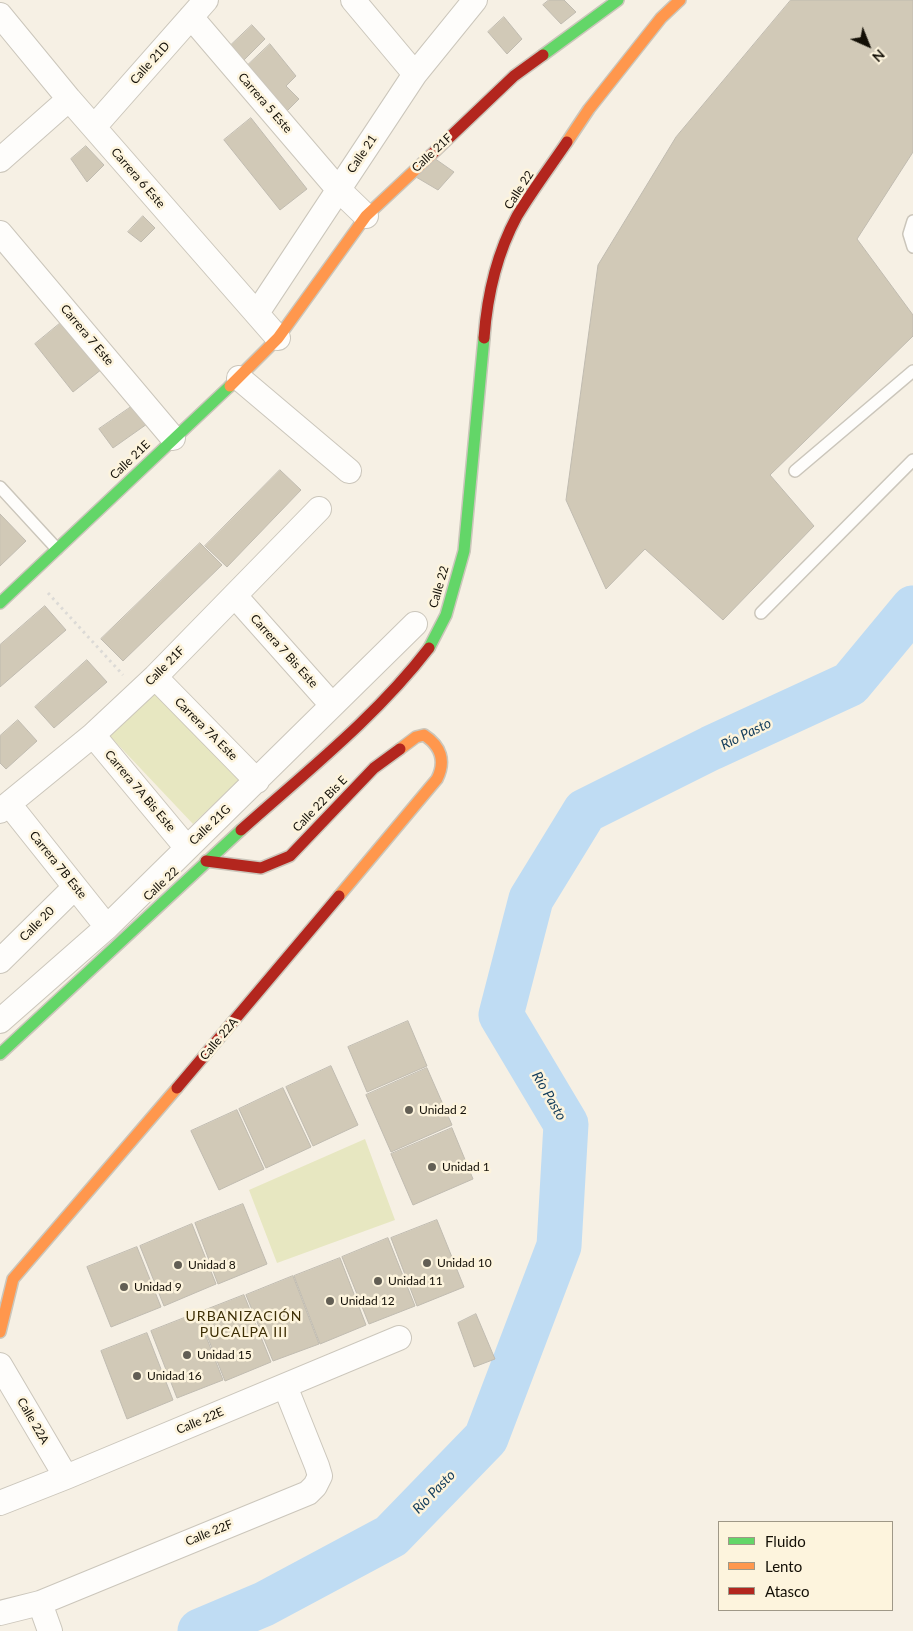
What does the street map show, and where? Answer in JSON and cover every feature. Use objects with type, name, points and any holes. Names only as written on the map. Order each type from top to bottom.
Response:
[{"type":"street","points":[[353,0],[415,74]]},
{"type":"street","name":"Calle 21","points":[[256,313],[415,74],[475,0]]},
{"type":"street","name":"Calle 21F","points":[[278,338],[366,216],[514,76],[618,0]]},
{"type":"street","name":"Calle 22","points":[[0,1054],[197,854],[353,730],[408,674],[431,645],[446,615],[464,551],[486,312],[499,258],[517,217],[589,110],[661,18],[680,0]]},
{"type":"street","name":"Carrera 5 Este","points":[[198,8],[338,189],[366,216]]},
{"type":"street","name":"Calle 21D","points":[[94,127],[198,8]]},
{"type":"street","name":"Carrera 6 Este","points":[[0,15],[69,99],[278,338]]},
{"type":"street","points":[[0,160],[69,99]]},
{"type":"street","name":"Carrera 7 Este","points":[[0,233],[173,438]]},
{"type":"street","name":"Calle 21E","points":[[0,603],[173,438],[239,378],[278,338]]},
{"type":"street","points":[[239,378],[349,471]]},
{"type":"street","name":"Calle 21F","points":[[4,808],[92,735],[147,684],[320,509]]},
{"type":"street","name":"Carrera 7 Bis Este","points":[[235,596],[332,705]]},
{"type":"street","name":"Calle 21G","points":[[3,1013],[197,854],[257,781],[415,624]]},
{"type":"street","name":"Carrera 7A Este","points":[[147,684],[257,781]]},
{"type":"street","name":"Carrera 7A Bis Este","points":[[92,735],[197,854]]},
{"type":"street","name":"Calle 22 Bis E","points":[[197,854],[261,868],[290,856],[374,768],[416,737],[424,735],[433,740],[440,749]]},
{"type":"street","name":"Calle 22A","points":[[0,1332],[13,1279],[164,1105],[436,779],[441,771],[442,758],[440,749]]},
{"type":"street","name":"Carrera 7B Este","points":[[4,808],[75,886],[107,927]]},
{"type":"street","name":"Calle 20","points":[[0,961],[75,886]]},
{"type":"street","name":"Calle 22E","points":[[0,1502],[66,1477],[399,1338]]},
{"type":"street","name":"Calle 22A","points":[[0,1365],[66,1477]]},
{"type":"street","name":"Calle 22F","points":[[0,1613],[40,1603],[308,1493],[315,1486],[320,1476],[285,1386]]},
{"type":"street","points":[[40,1603],[50,1631]]},
{"type":"lane","points":[[913,221],[909,234],[913,247]]},
{"type":"lane","points":[[794,471],[913,371]]},
{"type":"lane","points":[[761,614],[913,460]]},
{"type":"lane","points":[[0,487],[57,549]]},
{"type":"path","points":[[30,574],[147,684]]},
{"type":"green space","points":[[155,686],[241,778],[193,824],[107,733]]},
{"type":"green space","points":[[365,1139],[395,1220],[277,1263],[249,1190]]},
{"type":"building","points":[[549,0],[564,0],[576,12],[561,24],[543,5]]},
{"type":"building","points":[[791,0],[913,0],[913,152],[857,239],[913,315],[913,336],[770,475],[814,526],[723,620],[645,549],[606,589],[566,500],[598,265],[676,137]]},
{"type":"building","points":[[504,17],[522,39],[507,54],[488,32]]},
{"type":"building","points":[[252,25],[265,39],[242,62],[229,47]]},
{"type":"building","points":[[270,44],[296,76],[286,86],[299,99],[286,112],[247,66]]},
{"type":"building","points":[[251,118],[307,189],[280,210],[224,140]]},
{"type":"building","points":[[86,146],[104,165],[87,182],[71,159]]},
{"type":"building","points":[[434,158],[454,172],[438,190],[416,177]]},
{"type":"building","points":[[143,216],[155,228],[141,242],[128,232]]},
{"type":"building","points":[[63,321],[102,369],[73,392],[35,344]]},
{"type":"building","points":[[134,405],[147,424],[113,448],[99,429]]},
{"type":"building","points":[[280,470],[301,490],[227,567],[205,546]]},
{"type":"building","points":[[0,514],[26,541],[0,566]]},
{"type":"building","points":[[200,543],[222,565],[123,661],[101,639]]},
{"type":"building","points":[[45,606],[66,630],[0,687],[0,645]]},
{"type":"building","points":[[87,660],[107,682],[54,728],[35,707]]},
{"type":"building","points":[[18,720],[37,741],[6,769],[0,763],[0,736]]},
{"type":"building","points":[[408,1021],[427,1066],[367,1092],[348,1047]]},
{"type":"building","points":[[331,1066],[358,1125],[313,1146],[286,1087]]},
{"type":"building","name":"Unidad 2","points":[[427,1068],[452,1125],[391,1152],[366,1095]]},
{"type":"building","points":[[283,1088],[311,1147],[266,1168],[239,1109]]},
{"type":"building","points":[[237,1110],[264,1169],[219,1190],[191,1131]]},
{"type":"building","name":"Unidad 1","points":[[452,1128],[473,1179],[413,1205],[391,1154]]},
{"type":"building","points":[[243,1204],[267,1264],[218,1284],[195,1223]]},
{"type":"building","name":"Unidad 10","points":[[437,1220],[464,1287],[417,1306],[391,1238]]},
{"type":"building","name":"Unidad 8","points":[[192,1224],[216,1284],[164,1306],[140,1246]]},
{"type":"building","name":"Unidad 11","points":[[388,1238],[415,1306],[369,1324],[342,1257]]},
{"type":"building","name":"Unidad 9","points":[[137,1247],[161,1307],[111,1327],[87,1267]]},
{"type":"building","name":"Unidad 12","points":[[340,1258],[366,1325],[320,1344],[294,1276]]},
{"type":"building","points":[[293,1276],[319,1344],[273,1361],[246,1295]]},
{"type":"building","points":[[244,1295],[271,1362],[225,1381],[198,1313]]},
{"type":"building","name":"Unidad 15","points":[[197,1313],[223,1380],[177,1398],[151,1331]]},
{"type":"building","points":[[476,1314],[495,1359],[474,1367],[458,1323]]},
{"type":"building","name":"Unidad 16","points":[[147,1333],[173,1400],[127,1419],[101,1351]]},
{"type":"waterway","name":"Río Pasto","points":[[200,1631],[264,1604],[391,1536],[486,1438],[559,1246],[566,1124],[501,1015],[531,899],[585,811],[711,748],[850,684],[913,608]]},
{"type":"traffic: fast","points":[[543,55],[618,0]]},
{"type":"traffic: fast","points":[[429,648],[446,615],[464,551],[484,338]]},
{"type":"traffic: fast","points":[[0,603],[230,386]]},
{"type":"traffic: fast","points":[[0,1054],[241,830]]},
{"type":"traffic: slow","points":[[567,142],[589,109],[661,18],[680,0]]},
{"type":"traffic: slow","points":[[230,386],[278,338],[366,216],[431,155]]},
{"type":"traffic: slow","points":[[339,896],[437,779],[440,772],[441,760],[438,749],[424,735],[416,737],[400,749]]},
{"type":"traffic: slow","points":[[0,1332],[13,1279],[177,1088]]},
{"type":"traffic: jam","points":[[431,155],[514,76],[543,55]]},
{"type":"traffic: jam","points":[[484,338],[490,291],[510,230],[535,188],[567,142]]},
{"type":"traffic: jam","points":[[241,830],[363,721],[429,648]]},
{"type":"traffic: jam","points":[[206,861],[261,868],[290,856],[374,768],[400,749]]},
{"type":"traffic: jam","points":[[177,1088],[339,896]]},
{"type":"place","name":"Unidad 2","points":[[409,1110]]},
{"type":"place","name":"Unidad 1","points":[[432,1167]]},
{"type":"place","name":"Unidad 10","points":[[427,1263]]},
{"type":"place","name":"Unidad 8","points":[[178,1265]]},
{"type":"place","name":"Unidad 11","points":[[378,1281]]},
{"type":"place","name":"Unidad 9","points":[[124,1287]]},
{"type":"place","name":"Unidad 12","points":[[330,1301]]},
{"type":"place","name":"Unidad 15","points":[[187,1355]]},
{"type":"place","name":"Unidad 16","points":[[137,1376]]},
{"type":"district","name":"URBANIZACIÓN PUCALPA III","points":[[244,1324]]}]
